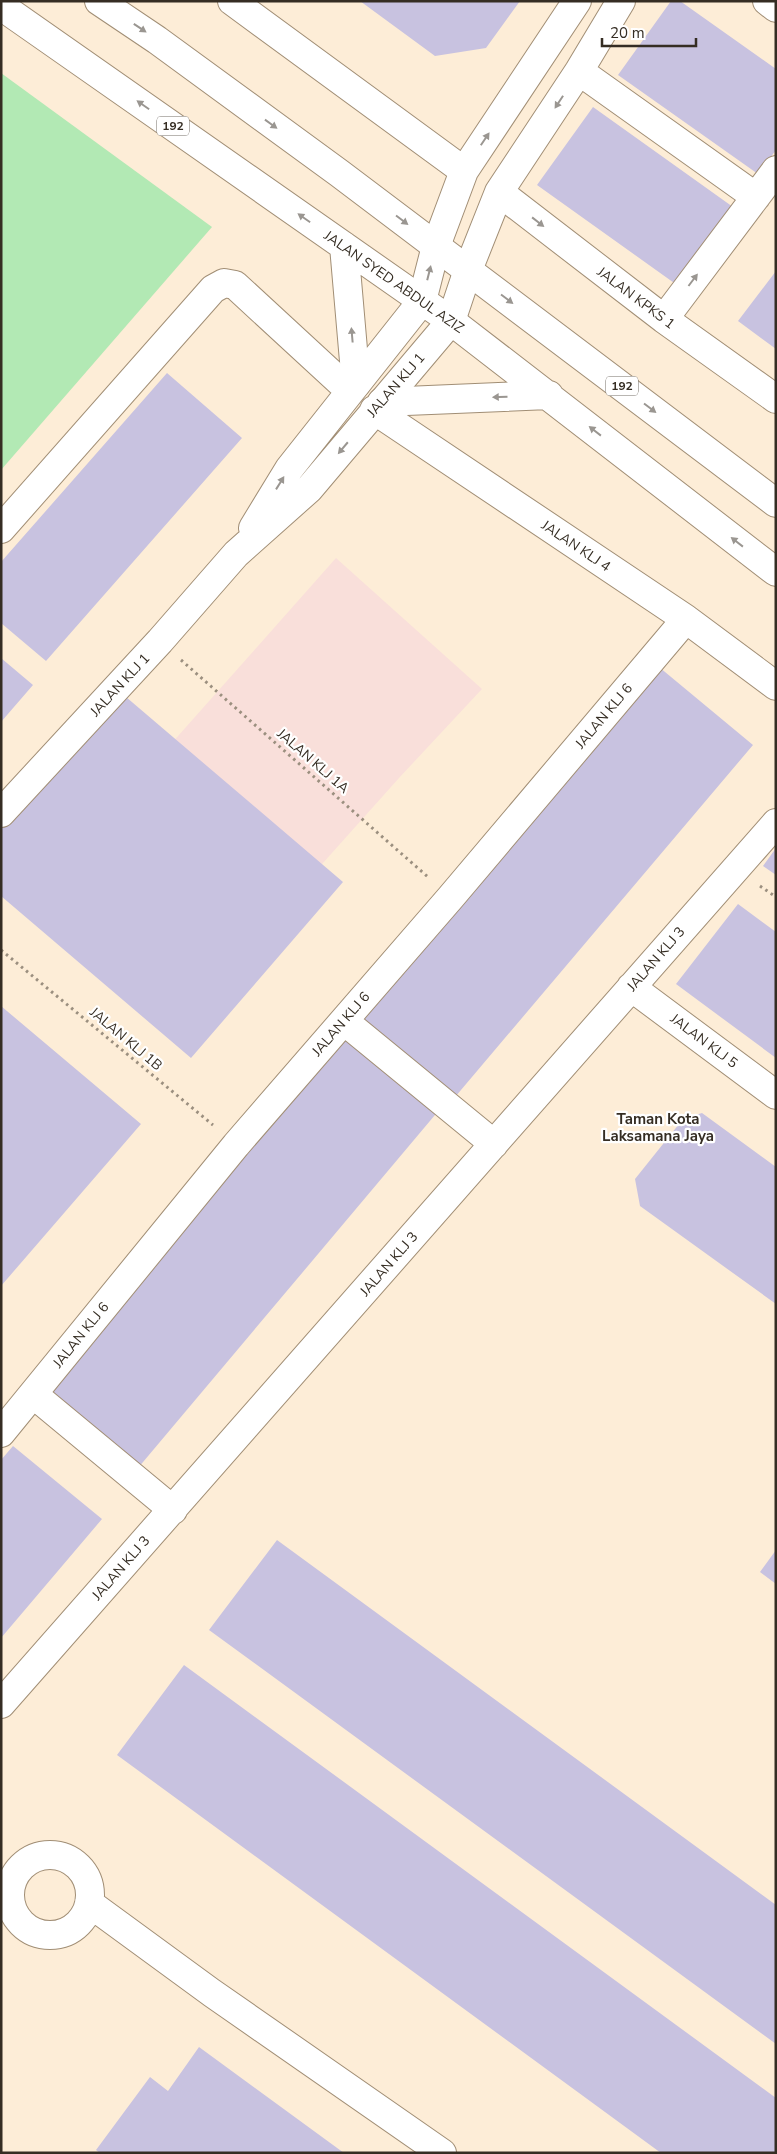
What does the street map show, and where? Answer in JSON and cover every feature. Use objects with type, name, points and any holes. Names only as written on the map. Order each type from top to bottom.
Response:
[{"type":"street","name":"192","points":[[99,1],[157,40],[436,246],[776,502]]},
{"type":"street","points":[[232,1],[464,172]]},
{"type":"street","points":[[422,301],[436,246],[464,172],[577,1]]},
{"type":"street","points":[[451,321],[468,270],[499,192],[579,71],[621,1]]},
{"type":"street","points":[[767,1],[776,8]]},
{"type":"street","name":"JALAN SYED ABDUL AZIZ","points":[[1,6],[451,321],[776,572]]},
{"type":"street","points":[[579,71],[756,197]]},
{"type":"street","points":[[664,319],[776,170]]},
{"type":"street","name":"JALAN KPKS 1","points":[[499,192],[664,319],[776,400]]},
{"type":"street","points":[[344,246],[353,387]]},
{"type":"street","points":[[1,529],[213,289],[224,283],[235,285],[353,387]]},
{"type":"street","name":"JALAN KLJ 1","points":[[236,554],[289,469],[422,301]]},
{"type":"street","name":"JALAN KLJ 1","points":[[1,813],[160,641],[236,554],[309,489],[451,321]]},
{"type":"street","points":[[378,406],[549,395]]},
{"type":"street","name":"JALAN KLJ 4","points":[[378,406],[686,619],[776,686]]},
{"type":"street","name":"JALAN KLJ 6","points":[[1,1433],[236,1145],[451,897],[686,619]]},
{"type":"street","name":"JALAN KLJ 3","points":[[1,1704],[776,823]]},
{"type":"street","name":"JALAN KLJ 5","points":[[632,987],[776,1096]]},
{"type":"street","points":[[344,1021],[494,1144]]},
{"type":"street","points":[[33,1394],[172,1510]]},
{"type":"street","points":[[50,1855],[69,1859],[87,1878],[90,1890],[89,1903],[84,1916],[75,1926],[63,1933],[49,1936],[35,1933],[24,1926],[6,1907],[13,1877],[31,1859],[50,1855]]},
{"type":"street","points":[[89,1903],[212,1993],[442,2153]]},
{"type":"path","name":"JALAN KLJ 1A","points":[[160,641],[451,897]]},
{"type":"path","name":"JALAN KLJ 1B","points":[[1,950],[236,1145]]},
{"type":"shaded area","points":[[336,558],[482,689],[399,778],[272,920],[131,789]]},
{"type":"green space","points":[[1,73],[212,227],[1,470]]},
{"type":"building","points":[[360,1],[520,1],[486,48],[435,56]]},
{"type":"building","points":[[671,1],[680,1],[776,69],[776,150],[758,174],[618,75]]},
{"type":"building","points":[[593,107],[733,207],[677,285],[537,185]]},
{"type":"building","points":[[776,271],[776,349],[738,321]]},
{"type":"building","points":[[167,373],[242,438],[46,661],[1,623],[1,562]]},
{"type":"building","points":[[1,658],[33,685],[1,722]]},
{"type":"building","points":[[659,667],[753,745],[450,1103],[356,1025]]},
{"type":"building","points":[[119,691],[343,882],[191,1058],[1,896],[1,827]]},
{"type":"building","points":[[776,848],[776,875],[763,866]]},
{"type":"building","points":[[738,904],[776,932],[776,1058],[676,984]]},
{"type":"building","points":[[1,1006],[141,1124],[1,1286]]},
{"type":"building","points":[[346,1030],[440,1109],[138,1468],[44,1389]]},
{"type":"building","points":[[702,1113],[776,1167],[776,1304],[640,1206],[635,1179],[683,1119]]},
{"type":"building","points":[[13,1446],[102,1519],[1,1638],[1,1460]]},
{"type":"building","points":[[277,1540],[776,1905],[776,2044],[209,1630]]},
{"type":"building","points":[[776,1550],[776,1584],[760,1572]]},
{"type":"building","points":[[184,1665],[776,2098],[776,2153],[661,2153],[117,1755]]},
{"type":"building","points":[[199,2047],[344,2153],[100,2153],[96,2150],[150,2077],[168,2091]]},
{"type":"district","name":"Taman Kota Laksamana Jaya","points":[[658,1128]]}]
